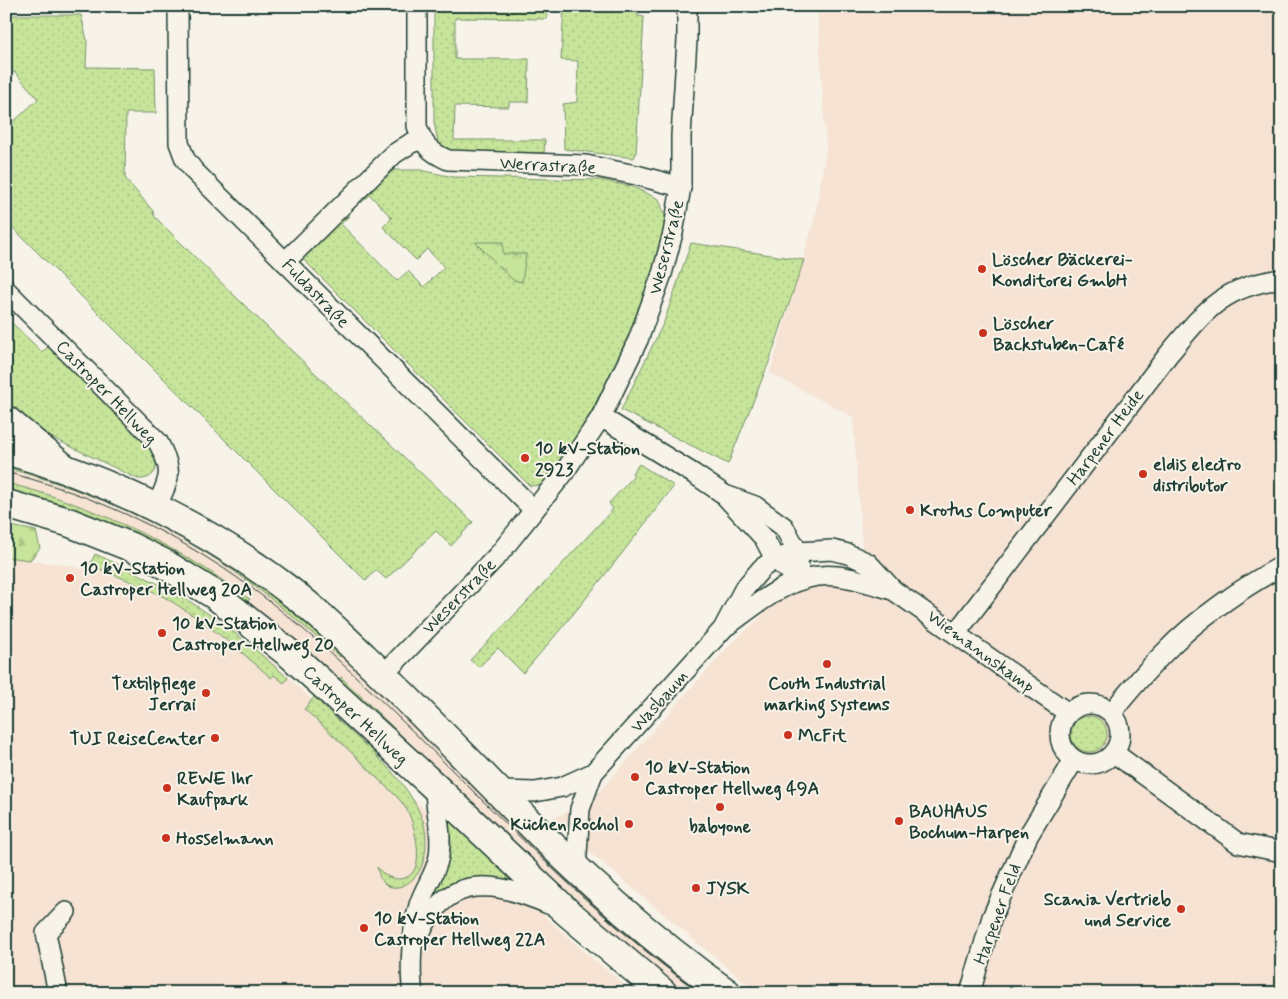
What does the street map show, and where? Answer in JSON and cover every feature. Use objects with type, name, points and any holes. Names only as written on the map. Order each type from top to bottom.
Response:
[{"type":"main road","points":[[6,420],[64,468]]},
{"type":"main road","points":[[6,450],[64,468],[156,508],[242,558],[299,598],[417,708],[576,869],[675,955],[727,993]]},
{"type":"main road","name":"Castroper Hellweg","points":[[6,504],[49,516],[96,533],[155,559],[190,578],[215,595],[291,655],[436,787],[567,912],[663,993]]},
{"type":"street","name":"Fuldastraße","points":[[178,6],[179,143],[185,159],[194,171],[350,328],[534,510]]},
{"type":"street","points":[[286,262],[394,154],[411,143],[421,140],[417,126],[417,6]]},
{"type":"street","name":"Weserstraße","points":[[383,675],[499,554],[563,474],[601,417],[638,340],[659,285],[673,233],[681,187],[687,6]]},
{"type":"street","name":"Werrastraße","points":[[421,140],[429,150],[448,160],[586,165],[636,175],[681,187]]},
{"type":"street","name":"Harpener Heide","points":[[956,633],[1168,355],[1196,322],[1216,302],[1236,290],[1256,283],[1282,279]]},
{"type":"street","name":"Castroper Hellweg","points":[[6,290],[158,442],[168,459],[169,477],[156,508]]},
{"type":"street","points":[[601,417],[725,495],[764,538],[775,559],[799,580]]},
{"type":"street","points":[[725,495],[755,506],[784,527],[798,552],[799,580]]},
{"type":"street","name":"Wiemannskamp","points":[[798,552],[832,550],[848,554],[868,563],[893,590],[1068,713]]},
{"type":"street","name":"Wasbaum","points":[[723,629],[744,590],[762,568],[775,559],[798,552]]},
{"type":"street","points":[[1112,712],[1166,650],[1234,596],[1282,566]]},
{"type":"street","name":"Wiemannskamp","points":[[799,580],[822,575],[840,576],[893,590]]},
{"type":"street","name":"Wasbaum","points":[[498,791],[535,792],[562,787],[593,772],[723,629],[759,602],[799,580]]},
{"type":"street","points":[[1085,704],[1096,704],[1112,712],[1120,728],[1120,741],[1114,753],[1101,763],[1086,764],[1074,760],[1065,751],[1060,740],[1060,730],[1063,720],[1068,713],[1075,707],[1085,704]]},
{"type":"street","points":[[1114,753],[1238,843],[1282,852]]},
{"type":"street","name":"Harpener Feld","points":[[970,993],[992,917],[1028,836],[1074,760]]},
{"type":"street","name":"Wasbaum","points":[[576,869],[580,809],[593,772]]},
{"type":"street","points":[[413,993],[411,975],[412,945],[419,905],[435,873],[439,856],[441,838],[435,803],[436,787]]},
{"type":"street","points":[[412,945],[436,908],[455,893],[472,887],[501,888],[533,897],[567,912]]},
{"type":"street","points":[[58,993],[46,933],[66,912]]},
{"type":"shaded area","points":[[817,6],[1282,6],[1282,993],[760,993],[754,990],[550,819],[588,804],[727,648],[793,587],[816,582],[865,588],[853,417],[770,373],[815,217],[826,149]]},
{"type":"shaded area","points":[[6,468],[81,492],[143,519],[174,535],[234,571],[262,591],[339,657],[344,652],[431,737],[427,742],[539,851],[704,993],[683,993],[601,926],[534,865],[341,677],[336,682],[246,604],[250,599],[207,569],[161,543],[113,520],[65,500],[6,483]]},
{"type":"shaded area","points":[[6,557],[68,565],[81,569],[90,565],[163,597],[194,603],[273,662],[414,800],[587,954],[634,993],[6,993]]},
{"type":"green space","points":[[434,6],[547,6],[547,19],[455,18],[455,59],[529,59],[528,102],[509,102],[509,107],[455,106],[454,140],[545,140],[544,153],[450,153],[438,142],[434,122]]},
{"type":"green space","points":[[564,6],[638,6],[638,16],[644,17],[636,153],[634,158],[564,149],[563,104],[577,102],[578,61],[561,60]]},
{"type":"green space","points":[[6,15],[81,15],[87,40],[86,67],[155,68],[156,113],[126,113],[125,178],[153,211],[154,216],[193,255],[312,371],[473,522],[451,546],[436,531],[386,579],[376,570],[366,581],[6,221],[6,124],[9,126],[38,99],[15,72],[6,73]]},
{"type":"green space","points":[[394,170],[420,170],[453,177],[601,180],[633,187],[659,199],[666,219],[648,290],[617,362],[585,424],[542,485],[530,486],[303,259],[334,223],[349,216],[341,224],[397,281],[408,271],[424,287],[444,267],[427,249],[416,260],[383,227],[392,218],[370,195],[361,203],[360,195],[382,174]]},
{"type":"green space","points":[[475,242],[503,242],[503,254],[526,254],[522,282],[513,280]]},
{"type":"green space","points":[[691,243],[804,260],[769,362],[728,464],[621,410],[664,322]]},
{"type":"green space","points":[[6,317],[42,352],[50,345],[155,449],[156,465],[150,477],[138,479],[30,427],[6,412]]},
{"type":"green space","points":[[6,461],[124,504],[241,569],[294,607],[344,652],[340,657],[248,581],[181,538],[96,497],[6,468]]},
{"type":"green space","points":[[639,464],[674,486],[543,650],[523,673],[498,648],[479,667],[470,660],[613,509],[609,503],[634,476],[632,473]]},
{"type":"green space","points":[[6,483],[58,498],[109,518],[183,555],[250,599],[246,604],[6,495]]},
{"type":"green space","points":[[6,525],[36,531],[40,548],[30,560],[6,557]]},
{"type":"green space","points":[[95,554],[159,584],[190,602],[238,635],[288,678],[284,683],[274,675],[271,678],[220,635],[164,597],[90,565]]},
{"type":"green space","points":[[341,677],[567,896],[683,993],[673,989],[599,928],[336,682]]},
{"type":"green space","points":[[316,695],[323,701],[321,704],[366,746],[368,744],[375,750],[374,753],[402,784],[419,811],[426,834],[425,855],[418,873],[405,885],[394,887],[384,883],[380,878],[377,867],[386,876],[395,879],[408,877],[414,871],[418,852],[409,814],[392,792],[304,709]]},
{"type":"green space","points":[[1089,716],[1096,717],[1102,721],[1106,727],[1106,741],[1102,747],[1096,751],[1089,752],[1082,751],[1076,747],[1072,741],[1071,734],[1072,727],[1076,721],[1082,717]]},
{"type":"green space","points":[[449,818],[519,882],[429,903],[445,869],[446,819]]},
{"type":"tram line","points":[[6,472],[60,488],[112,508],[163,532],[237,577],[261,595],[307,632],[351,672],[580,894],[619,929],[700,993]]},
{"type":"place","name":"Löscher Bäckerei- Konditorei GmbH","points":[[982,269]]},
{"type":"place","name":"Löscher Backstuben-Café","points":[[983,333]]},
{"type":"place","name":"10 kV-Station 2923","points":[[525,458]]},
{"type":"place","name":"eldis electro distributor","points":[[1143,474]]},
{"type":"place","name":"Krotus Computer","points":[[910,510]]},
{"type":"place","name":"10 kV-Station Castroper Hellweg 20A","points":[[70,578]]},
{"type":"place","name":"10 kV-Station Castroper-Hellweg 20","points":[[162,633]]},
{"type":"place","name":"Couth Industrial marking systems","points":[[827,664]]},
{"type":"place","name":"Textilpflege Jerrai","points":[[206,693]]},
{"type":"place","name":"McFit","points":[[788,735]]},
{"type":"place","name":"TUI ReiseCenter","points":[[215,738]]},
{"type":"place","name":"10 kV-Station Castroper Hellweg 49A","points":[[635,777]]},
{"type":"place","name":"REWE Ihr Kaufpark","points":[[167,788]]},
{"type":"place","name":"babyone","points":[[720,807]]},
{"type":"place","name":"BAUHAUS Bochum-Harpen","points":[[899,821]]},
{"type":"place","name":"Küchen Rochol","points":[[629,824]]},
{"type":"place","name":"Hosselmann","points":[[166,838]]},
{"type":"place","name":"JYSK","points":[[696,888]]},
{"type":"place","name":"Scania Vertrieb und Service","points":[[1181,909]]},
{"type":"place","name":"10 kV-Station Castroper Hellweg 22A","points":[[364,928]]}]
